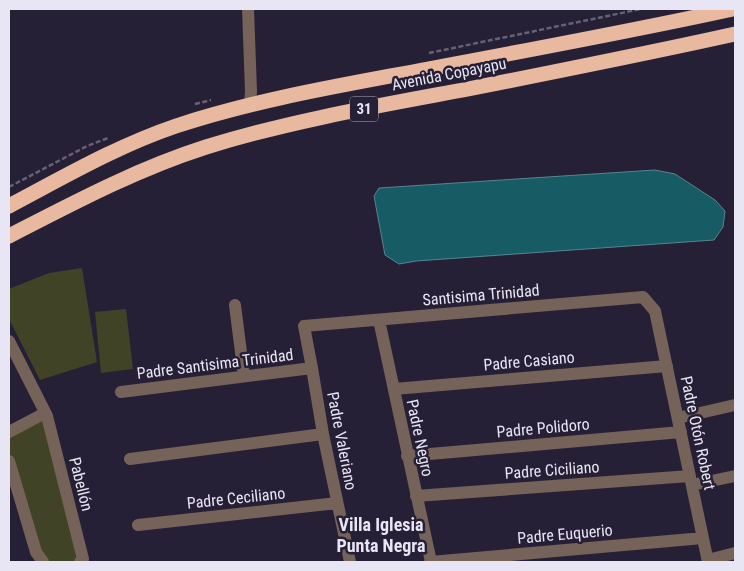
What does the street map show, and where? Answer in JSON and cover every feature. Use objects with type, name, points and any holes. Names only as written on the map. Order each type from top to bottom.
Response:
[{"type":"highway","name":"Avenida Copayapu","points":[[9,206],[91,162],[141,139],[209,115],[313,91],[532,50],[734,9]]},
{"type":"highway","name":"Avenida Copayapu","points":[[9,236],[138,173],[198,150],[248,136],[336,114],[735,34]]},
{"type":"street","points":[[248,9],[250,104]]},
{"type":"street","name":"Santisima Trinidad","points":[[304,326],[642,297],[655,311]]},
{"type":"street","points":[[235,305],[244,376]]},
{"type":"street","name":"Padre Otón Robert","points":[[655,311],[708,561]]},
{"type":"street","name":"Padre Negro","points":[[379,320],[430,562]]},
{"type":"street","name":"Padre Valeriano","points":[[304,326],[323,434],[350,562]]},
{"type":"street","name":"Pabellón","points":[[9,341],[45,413],[83,559],[80,562]]},
{"type":"street","name":"Padre Casiano","points":[[394,389],[667,366]]},
{"type":"street","name":"Padre Santisima Trinidad","points":[[121,392],[312,368]]},
{"type":"street","points":[[678,418],[735,405]]},
{"type":"street","points":[[9,432],[45,413]]},
{"type":"street","name":"Padre Polidoro","points":[[408,456],[681,432]]},
{"type":"street","points":[[130,460],[323,434]]},
{"type":"street","points":[[9,461],[36,552],[43,562]]},
{"type":"street","name":"Padre Ciciliano","points":[[416,496],[691,481],[735,476]]},
{"type":"street","name":"Padre Ceciliano","points":[[138,525],[337,503]]},
{"type":"street","name":"Padre Euquerio","points":[[430,562],[703,538]]},
{"type":"street","points":[[708,561],[735,553]]},
{"type":"shaded area","points":[[655,170],[675,174],[715,200],[725,211],[723,227],[714,240],[416,261],[399,264],[385,255],[374,196],[379,188]]},
{"type":"shaded area","points":[[82,268],[97,362],[40,380],[9,319],[9,289],[49,273]]},
{"type":"shaded area","points":[[126,309],[133,369],[101,373],[95,312]]},
{"type":"shaded area","points":[[47,416],[79,562],[45,562],[9,460],[9,434]]},
{"type":"district","name":"Villa Iglesia Punta Negra","points":[[381,534]]}]
